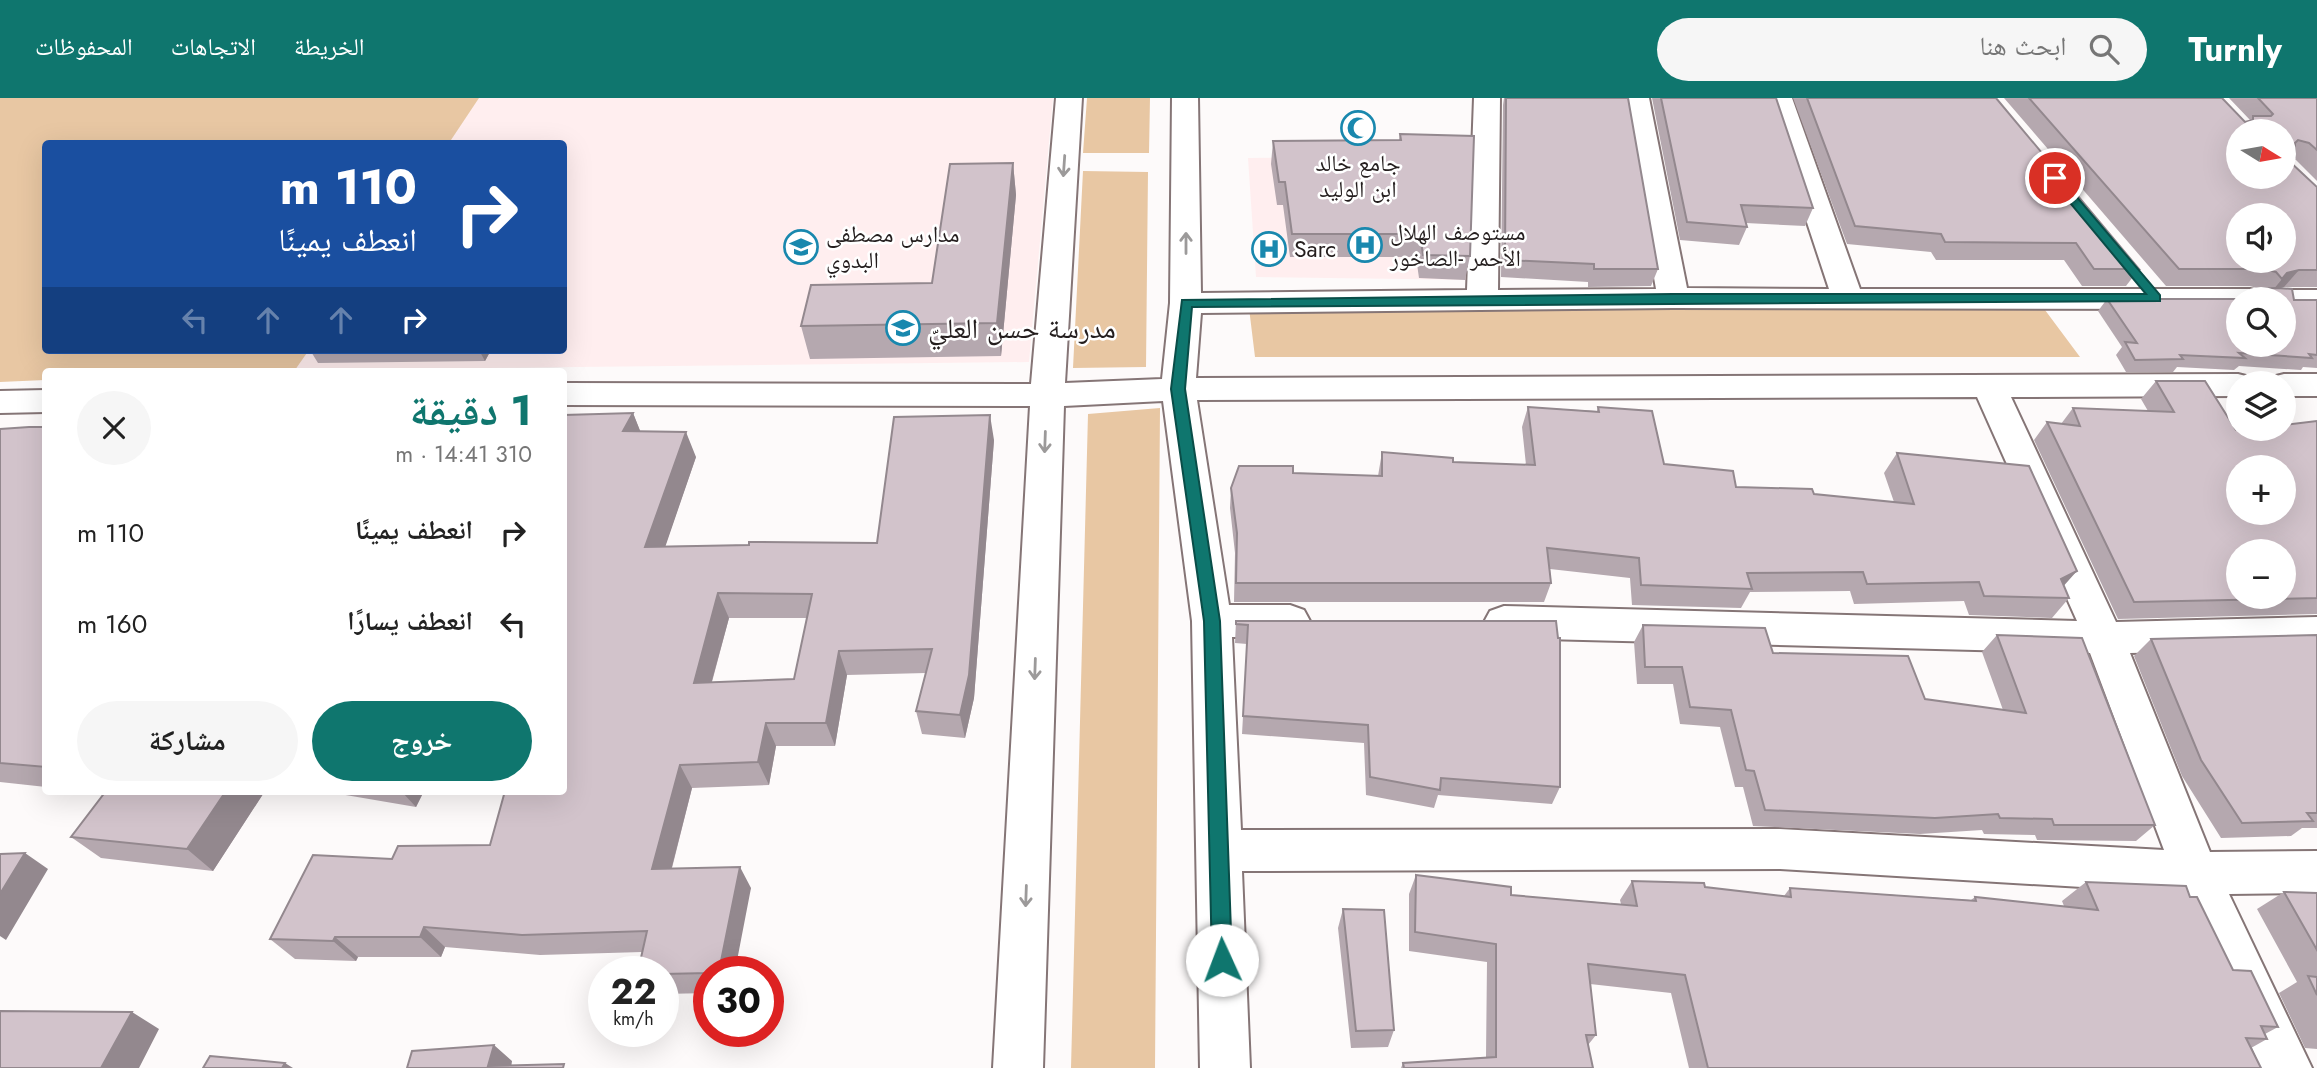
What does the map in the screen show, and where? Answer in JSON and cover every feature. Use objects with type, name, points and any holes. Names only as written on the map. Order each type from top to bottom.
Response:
[{"type":"street","points":[[1018,1068],[1047,395],[1069,98]]},
{"type":"street","points":[[1185,98],[1186,303],[1178,389],[1212,621],[1225,1068]]},
{"type":"street","points":[[1482,301],[1487,98]]},
{"type":"street","points":[[1636,98],[1673,298]]},
{"type":"street","points":[[1779,98],[1848,300]]},
{"type":"street","points":[[1186,303],[1673,298],[1848,300],[2147,287],[2226,296]]},
{"type":"street","points":[[2296,300],[2317,300]]},
{"type":"street","points":[[1988,384],[2104,638],[2196,873],[2287,1068]]},
{"type":"street","points":[[567,394],[1047,395],[1178,389],[2226,385]]},
{"type":"street","points":[[2296,385],[2317,385]]},
{"type":"street","points":[[0,402],[42,401]]},
{"type":"street","points":[[1212,621],[1321,621]]},
{"type":"street","points":[[1470,622],[1546,621],[2104,638],[2317,633]]},
{"type":"street","points":[[1219,851],[1780,849],[2196,873],[2317,872]]},
{"type":"shaded area","points":[[0,98],[479,98],[451,140],[42,140],[42,354],[306,354],[296,368],[42,368],[42,380],[0,382]]},
{"type":"shaded area","name":"مدارس مصطفى البدوي","points":[[479,98],[1053,98],[1029,362],[296,368],[306,354],[567,354],[567,140],[451,140]]},
{"type":"shaded area","points":[[1087,98],[1150,98],[1149,153],[1083,153]]},
{"type":"shaded area","name":"مستوصف الهلال الأحمر -الصاخور","points":[[1248,158],[1470,158],[1483,280],[1256,277]]},
{"type":"shaded area","points":[[1083,171],[1148,172],[1146,367],[1073,368]]},
{"type":"shaded area","points":[[1249,308],[2045,310],[2080,357],[1255,357]]},
{"type":"shaded area","points":[[1160,408],[1155,1068],[1071,1068],[1088,414]]},
{"type":"building","points":[[1506,98],[1628,98],[1658,269],[1594,269],[1594,264],[1505,260]]},
{"type":"building","points":[[1661,98],[1776,98],[1813,208],[1741,205],[1747,227],[1687,222]]},
{"type":"building","points":[[1807,98],[1996,98],[2139,269],[2094,269],[2076,243],[1945,242],[1941,234],[1855,226]]},
{"type":"building","points":[[2029,98],[2222,98],[2242,119],[2226,119],[2226,189],[2296,189],[2296,167],[2317,187],[2317,270],[2296,271],[2296,203],[2226,203],[2226,269],[2179,269]]},
{"type":"building","points":[[2258,98],[2317,98],[2317,150],[2309,143],[2298,140],[2296,142],[2296,119],[2253,119],[2253,116],[2273,114]]},
{"type":"building","points":[[1400,134],[1474,136],[1470,256],[1423,255],[1420,234],[1292,234],[1285,182],[1279,182],[1273,141],[1401,140]]},
{"type":"building","points":[[1013,163],[997,323],[801,326],[811,285],[932,283],[950,164]]},
{"type":"building","points":[[2107,299],[2226,299],[2226,357],[2245,358],[2180,355],[2183,359],[2135,360],[2125,342],[2137,343]]},
{"type":"building","points":[[2296,300],[2317,300],[2317,355],[2309,354],[2312,358],[2296,357]]},
{"type":"building","points":[[2156,381],[2205,381],[2226,414],[2226,441],[2296,441],[2296,424],[2317,421],[2317,598],[2296,598],[2296,539],[2226,539],[2226,600],[2134,602],[2047,422],[2080,426],[2073,408],[2174,412]]},
{"type":"building","points":[[1528,407],[1599,412],[1598,407],[1652,411],[1664,464],[1733,471],[1736,487],[1812,489],[1814,494],[1914,504],[1897,453],[2029,466],[2077,571],[2061,579],[2069,598],[1984,596],[1979,582],[1867,584],[1863,572],[1747,573],[1752,589],[1641,585],[1639,558],[1547,548],[1551,583],[1236,583],[1237,533],[1231,488],[1239,466],[1293,466],[1293,473],[1382,476],[1382,452],[1453,458],[1453,462],[1535,465]]},
{"type":"building","points":[[633,413],[623,431],[686,432],[645,547],[749,545],[749,542],[877,543],[894,417],[990,415],[969,675],[960,715],[916,711],[932,649],[839,651],[826,723],[766,723],[758,762],[680,765],[652,869],[740,867],[722,956],[693,956],[693,973],[679,974],[679,956],[641,956],[647,931],[522,935],[424,927],[420,937],[335,937],[333,941],[270,939],[313,855],[392,859],[398,846],[490,845],[504,795],[567,795],[567,415]],"holes":[[[718,593],[812,594],[794,679],[694,683]]]},
{"type":"building","points":[[42,427],[42,767],[0,763],[0,429]]},
{"type":"building","points":[[1236,621],[1556,621],[1560,638],[1560,787],[1441,778],[1440,790],[1370,777],[1368,725],[1243,716],[1248,625],[1236,624]]},
{"type":"building","points":[[1643,625],[1765,628],[1773,653],[1908,656],[1925,699],[2026,713],[1997,635],[2082,638],[2155,825],[2054,825],[2052,819],[2000,818],[1998,814],[1935,818],[1765,810],[1754,771],[1746,770],[1731,710],[1690,707],[1682,667],[1645,667]]},
{"type":"building","points":[[2317,635],[2317,813],[2307,813],[2313,821],[2242,823],[2201,760],[2151,639]]},
{"type":"building","points":[[103,795],[223,795],[187,849],[71,837]]},
{"type":"building","points":[[25,853],[0,894],[0,854]]},
{"type":"building","points":[[1416,875],[1511,887],[1511,895],[1637,906],[1632,881],[1704,883],[1705,887],[1791,897],[1790,888],[1976,901],[1975,897],[2098,910],[2086,882],[2186,886],[2190,897],[2197,897],[2233,970],[2251,971],[2278,1027],[2261,1026],[2267,1039],[2246,1038],[2261,1068],[1708,1068],[1685,975],[1588,964],[1596,1035],[1586,1035],[1593,1068],[1404,1068],[1403,1063],[1496,1057],[1496,944],[1415,932]]},
{"type":"building","points":[[2284,892],[2317,893],[2317,950]]},
{"type":"building","points":[[1343,909],[1384,910],[1394,1030],[1356,1031]]},
{"type":"building","points":[[2308,976],[2317,977],[2317,995]]},
{"type":"building","points":[[0,1011],[132,1012],[101,1068],[0,1068]]},
{"type":"building","points":[[494,1045],[488,1066],[564,1064],[563,1068],[407,1068],[412,1051]]},
{"type":"building","points":[[210,1056],[285,1063],[282,1068],[203,1068]]},
{"type":"place","name":"جامع خالد ابن الوليد","points":[[1358,128]]},
{"type":"place","name":"مستوصف الهلال الأحمر -الصاخور","points":[[1365,245]]},
{"type":"place","name":"مدارس مصطفى البدوي","points":[[801,247]]},
{"type":"place","name":"Sarc","points":[[1269,249]]},
{"type":"place","name":"مدرسة حسن العليّ","points":[[903,328]]},
{"type":"route","points":[[1222,960],[1212,621],[1178,389],[1186,303],[1673,298],[2156,298],[2055,178]]}]
